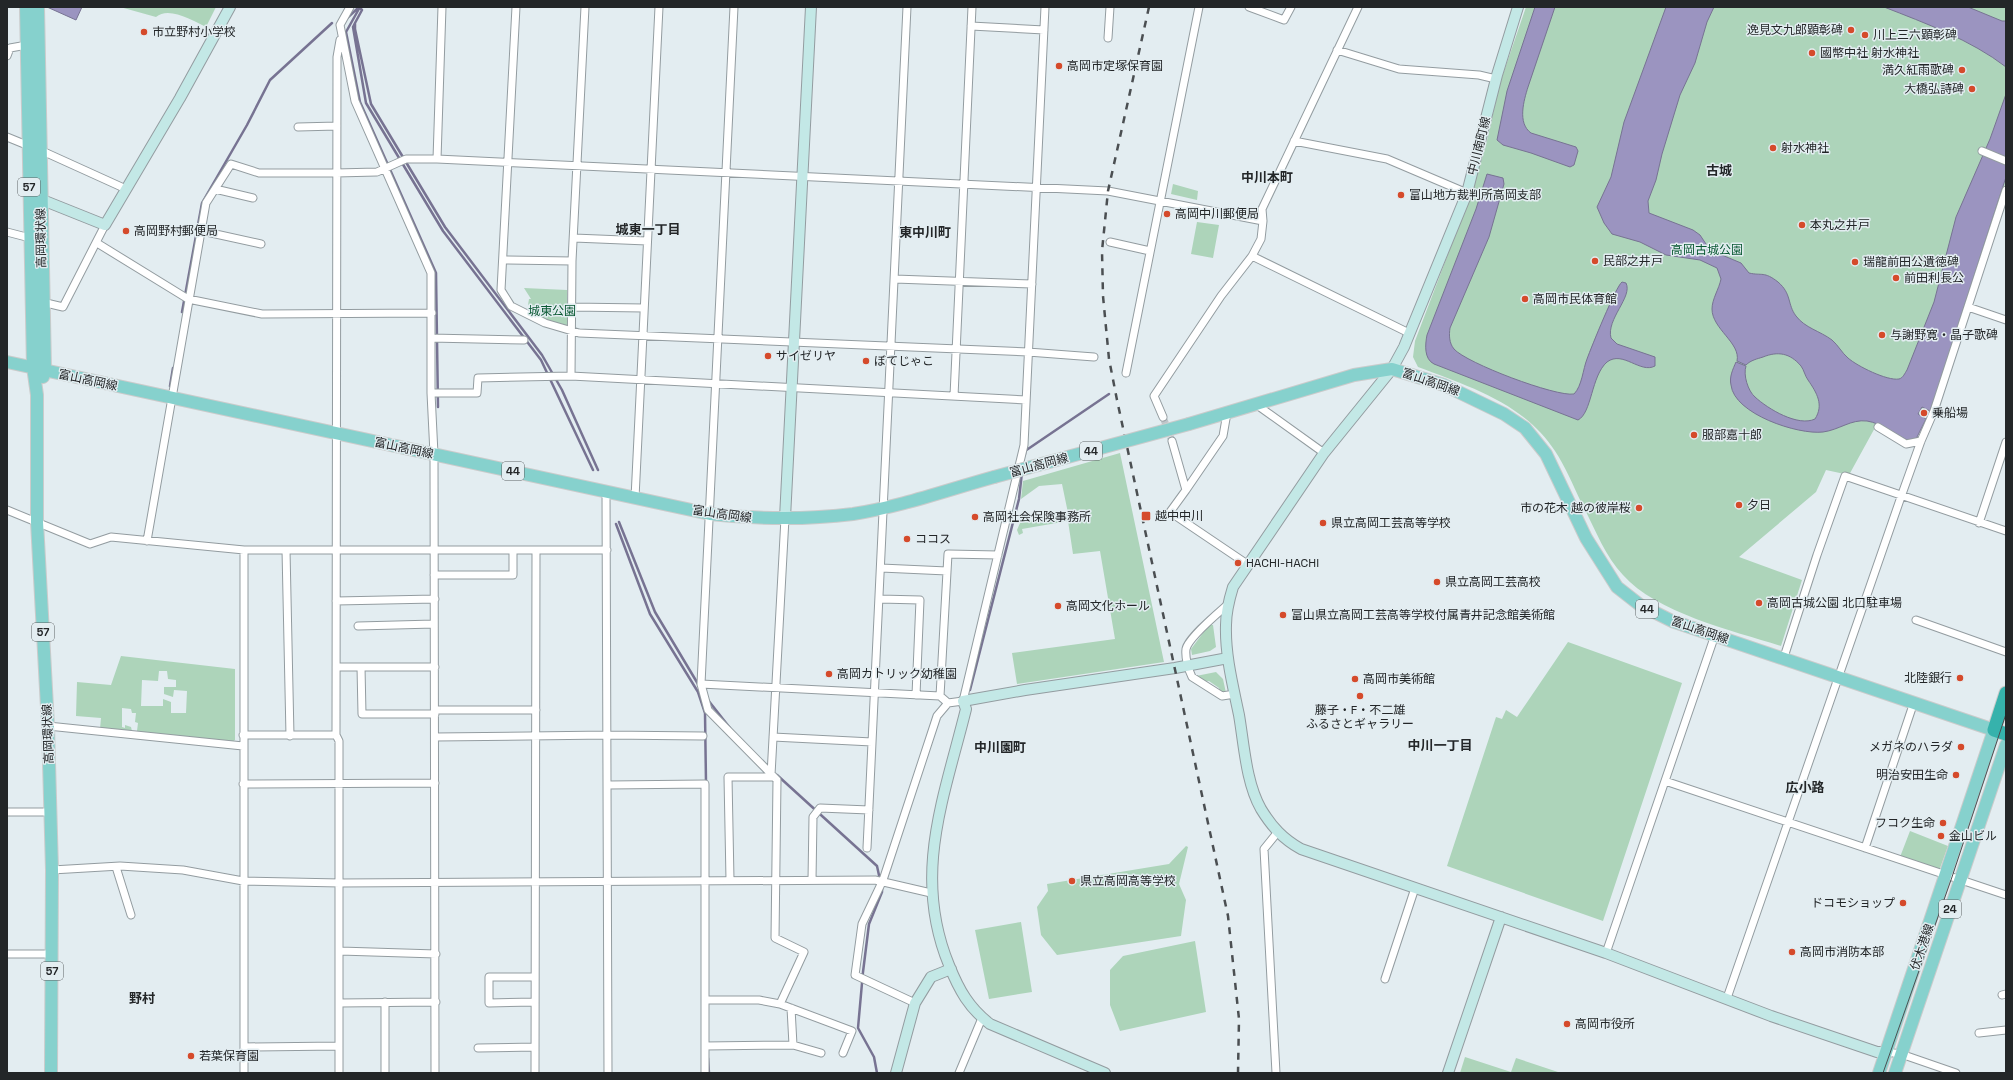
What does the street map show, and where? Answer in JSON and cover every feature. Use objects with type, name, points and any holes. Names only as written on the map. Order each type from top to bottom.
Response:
[{"type":"highway","points":[[2000,732],[2006,693]]},
{"type":"main road","name":"高岡環状線","points":[[26,7],[34,148]]},
{"type":"main road","name":"高岡環状線","points":[[38,7],[34,148],[35,199],[42,302],[37,395],[37,522],[48,726],[52,870],[51,1073]]},
{"type":"main road","name":"高岡環状線","points":[[35,199],[30,238],[39,369]]},
{"type":"main road","name":"富山高岡線","points":[[7,362],[710,514],[758,519],[852,514],[883,508],[1189,424],[1354,375],[1392,369],[1444,385],[1498,411],[1525,428],[1546,454],[1586,538],[1617,587],[1640,605],[1663,617],[1784,657],[2000,732]]},
{"type":"main road","name":"伏木港線","points":[[1879,1073],[1947,875],[2000,732]]},
{"type":"main road","name":"伏木港線","points":[[1895,1073],[2006,745]]},
{"type":"street","points":[[42,302],[63,307],[126,189],[180,98],[230,7]]},
{"type":"street","points":[[350,7],[340,25],[355,101],[388,168],[431,273],[431,338],[435,393],[435,1073]]},
{"type":"street","points":[[437,159],[442,7]]},
{"type":"street","points":[[516,7],[501,290],[511,306],[545,323],[579,333],[642,337],[1028,352],[1094,357]]},
{"type":"street","points":[[571,376],[572,261],[585,7]]},
{"type":"street","points":[[635,498],[659,7]]},
{"type":"street","points":[[734,7],[701,684],[708,710],[777,780],[775,938],[804,952],[780,1004]]},
{"type":"street","points":[[773,776],[775,688],[795,342],[811,7]]},
{"type":"street","points":[[867,848],[907,7]]},
{"type":"street","points":[[954,396],[972,7]]},
{"type":"street","points":[[1045,7],[1024,445],[964,691],[963,701],[966,709],[948,777],[932,853],[931,893],[939,941],[969,1006],[990,1024],[1105,1073]]},
{"type":"street","points":[[1108,38],[1110,7]]},
{"type":"street","points":[[1126,373],[1200,7]]},
{"type":"street","points":[[1249,7],[1284,20],[1291,7]]},
{"type":"street","points":[[1163,417],[1154,396],[1221,296],[1252,256],[1261,239],[1263,221],[1262,209],[1358,7]]},
{"type":"street","name":"中川南町線","points":[[1277,833],[1260,808],[1247,765],[1228,658],[1226,626],[1227,605],[1233,587],[1247,564],[1324,453],[1392,369],[1404,347],[1467,193],[1496,79],[1518,7]]},
{"type":"street","points":[[971,26],[1044,30]]},
{"type":"street","points":[[340,1073],[339,741],[336,736],[336,174],[337,57],[341,34]]},
{"type":"street","points":[[7,56],[10,48],[27,45]]},
{"type":"street","points":[[1337,50],[1399,69],[1471,74],[1496,79]]},
{"type":"street","points":[[298,127],[337,126]]},
{"type":"street","points":[[7,137],[126,189]]},
{"type":"street","points":[[1294,141],[1387,159],[1467,193]]},
{"type":"street","points":[[1982,152],[2006,161]]},
{"type":"street","points":[[147,541],[172,398],[186,298],[202,231],[206,203],[231,164],[259,173],[336,174],[377,172],[406,159],[437,159],[1108,191],[1263,221]]},
{"type":"street","points":[[215,189],[253,198]]},
{"type":"street","points":[[1728,998],[1838,676],[1921,441],[1934,411],[2006,190]]},
{"type":"street","points":[[35,199],[106,225]]},
{"type":"street","points":[[202,231],[261,244]]},
{"type":"street","points":[[7,232],[30,238]]},
{"type":"street","points":[[574,238],[647,241]]},
{"type":"street","points":[[1110,242],[1150,251]]},
{"type":"street","points":[[97,243],[186,298],[262,314],[432,313]]},
{"type":"street","points":[[1252,256],[1409,333]]},
{"type":"street","points":[[502,260],[572,261]]},
{"type":"street","points":[[895,279],[960,280],[1032,284]]},
{"type":"street","points":[[571,307],[644,308]]},
{"type":"street","points":[[1968,307],[2006,320]]},
{"type":"street","points":[[431,338],[524,340]]},
{"type":"street","points":[[435,393],[477,393],[478,378],[547,378],[571,376],[640,381],[778,386],[792,389],[1026,400]]},
{"type":"street","points":[[1256,405],[1324,453]]},
{"type":"street","points":[[1227,413],[1223,436],[1170,512],[1247,564]]},
{"type":"street","points":[[1878,427],[1906,444],[1921,441]]},
{"type":"street","points":[[1172,441],[1186,490]]},
{"type":"street","points":[[1979,523],[2006,442]]},
{"type":"street","points":[[1784,657],[1817,555],[1845,476],[1902,494],[1979,523],[2006,531]]},
{"type":"street","points":[[606,491],[609,785],[608,1073]]},
{"type":"street","points":[[7,510],[90,544],[112,537],[244,550],[607,550]]},
{"type":"street","points":[[244,550],[244,1073]]},
{"type":"street","points":[[286,550],[290,736]]},
{"type":"street","points":[[434,575],[513,574],[513,550]]},
{"type":"street","points":[[536,550],[536,1073]]},
{"type":"street","points":[[940,696],[948,554],[998,555]]},
{"type":"street","points":[[881,568],[947,570]]},
{"type":"street","points":[[336,600],[434,599]]},
{"type":"street","points":[[880,599],[920,600],[916,695]]},
{"type":"street","points":[[1227,605],[1209,620],[1186,647],[1188,666],[1192,677],[1222,696],[1234,694]]},
{"type":"street","points":[[1916,620],[2006,652]]},
{"type":"street","points":[[358,626],[434,624]]},
{"type":"street","points":[[1606,953],[1715,635]]},
{"type":"street","points":[[916,1003],[855,975],[862,924],[877,890],[936,716],[948,703],[1188,666],[1228,658]]},
{"type":"street","points":[[336,667],[434,667]]},
{"type":"street","points":[[361,667],[362,714],[536,710]]},
{"type":"street","points":[[701,684],[940,696],[948,703]]},
{"type":"street","points":[[1865,848],[1914,702]]},
{"type":"street","points":[[48,726],[243,746]]},
{"type":"street","points":[[435,737],[608,735],[703,736]]},
{"type":"street","points":[[244,736],[336,736]]},
{"type":"street","points":[[773,738],[872,742]]},
{"type":"street","points":[[730,880],[728,777],[773,776]]},
{"type":"street","points":[[1666,780],[2006,895]]},
{"type":"street","points":[[244,784],[435,783]]},
{"type":"street","points":[[609,785],[705,784],[705,1073]]},
{"type":"street","points":[[812,880],[813,817],[820,808],[869,810]]},
{"type":"street","points":[[7,812],[50,812]]},
{"type":"street","points":[[1276,1073],[1264,849],[1277,833],[1301,849],[1606,953],[1817,1032],[1877,1052],[1901,1054],[1956,1073]]},
{"type":"street","points":[[52,870],[116,867],[183,870],[243,881],[880,881],[931,893]]},
{"type":"street","points":[[116,867],[131,915]]},
{"type":"street","points":[[1385,978],[1415,888]]},
{"type":"street","points":[[1448,1073],[1501,917]]},
{"type":"street","points":[[340,951],[436,954]]},
{"type":"street","points":[[7,954],[52,954]]},
{"type":"street","points":[[896,1073],[916,1003],[931,977],[951,969]]},
{"type":"street","points":[[535,977],[489,977],[489,1003],[535,1002]]},
{"type":"street","points":[[706,1000],[758,1000],[780,1004],[852,1031],[843,1052]]},
{"type":"street","points":[[385,1002],[385,1073]]},
{"type":"street","points":[[340,1003],[436,1002]]},
{"type":"street","points":[[791,1008],[794,1045]]},
{"type":"street","points":[[959,1073],[982,1018]]},
{"type":"street","points":[[1979,1033],[2006,1030]]},
{"type":"street","points":[[705,1046],[794,1045],[821,1053]]},
{"type":"street","points":[[244,1047],[339,1046]]},
{"type":"street","points":[[478,1048],[535,1047]]},
{"type":"green space","points":[[120,7],[216,7],[206,27],[188,18],[174,14],[161,14],[156,17]]},
{"type":"green space","name":"高岡古城公園","points":[[1526,7],[2006,7],[2006,181],[1953,342],[1916,439],[1877,424],[1849,475],[1826,470],[1816,492],[1739,557],[1802,580],[1781,646],[1697,619],[1655,600],[1637,588],[1623,575],[1610,559],[1562,463],[1542,434],[1528,420],[1511,408],[1475,389],[1418,367],[1413,357],[1415,341],[1469,199],[1485,149],[1500,83]]},
{"type":"green space","points":[[1173,184],[1198,191],[1197,200],[1171,194]]},
{"type":"green space","points":[[1197,222],[1219,225],[1213,258],[1191,254]]},
{"type":"green space","name":"城東公園","points":[[524,288],[567,290],[567,332],[536,323],[536,308],[528,305],[529,299],[531,299]]},
{"type":"green space","points":[[1120,453],[1164,662],[1017,684],[1012,653],[1115,639],[1100,551],[1073,554],[1068,521],[1022,529],[1023,533],[1019,535],[1017,530],[1020,523],[1068,513],[1062,484],[1039,486],[1021,499],[1023,481]]},
{"type":"green space","points":[[1209,625],[1213,625],[1216,647],[1210,651],[1192,655],[1191,649]]},
{"type":"green space","points":[[1568,642],[1682,683],[1603,921],[1447,866],[1496,717],[1502,719],[1506,710],[1517,717]]},
{"type":"green space","points":[[121,656],[235,669],[235,740],[230,743],[100,729],[101,718],[76,716],[77,682],[111,685]],"holes":[[[159,671],[167,671],[168,679],[176,680],[176,687],[164,687],[164,694],[173,697],[174,690],[187,691],[186,713],[171,713],[171,702],[163,699],[163,706],[141,706],[142,680],[158,681]],[[122,708],[131,709],[132,713],[136,713],[135,722],[138,723],[137,731],[132,731],[131,727],[125,725],[125,728],[122,727]]]},
{"type":"green space","points":[[1216,672],[1223,679],[1226,693],[1220,693],[1219,688],[1209,681],[1204,682],[1196,676]]},
{"type":"green space","points":[[1910,831],[1948,846],[1939,871],[1900,857]]},
{"type":"green space","points":[[1186,846],[1188,847],[1179,884],[1186,900],[1181,936],[1057,955],[1041,935],[1037,907],[1048,891],[1047,884],[1169,864]]},
{"type":"green space","points":[[1021,922],[1032,992],[989,999],[975,930]]},
{"type":"green space","points":[[1195,941],[1206,1012],[1120,1031],[1110,1005],[1110,970],[1123,956]]},
{"type":"green space","points":[[1465,1057],[1511,1072],[1516,1058],[1561,1073],[1460,1073]]},
{"type":"shaded area","points":[[47,7],[82,7],[76,20]]},
{"type":"shaded area","points":[[1535,7],[1555,7],[1525,98],[1523,111],[1524,123],[1531,133],[1576,147],[1578,151],[1574,165],[1570,167],[1503,145],[1497,140],[1507,91]]},
{"type":"shaded area","points":[[1666,7],[1714,7],[1707,22],[1695,63],[1680,95],[1662,154],[1656,180],[1648,201],[1649,213],[1693,230],[1700,235],[1710,250],[1741,263],[1749,273],[1766,275],[1778,282],[1787,295],[1793,312],[1804,324],[1832,340],[1852,361],[1865,369],[1887,378],[1899,379],[1903,377],[1907,370],[1934,302],[1956,217],[1990,139],[2006,94],[2006,177],[1930,411],[1922,407],[1918,414],[1926,419],[1916,439],[1911,442],[1884,427],[1867,421],[1850,423],[1823,432],[1798,430],[1769,420],[1743,405],[1735,395],[1731,385],[1732,373],[1736,362],[1746,366],[1745,374],[1748,387],[1752,394],[1767,407],[1784,416],[1800,421],[1815,419],[1819,409],[1817,394],[1801,366],[1793,358],[1784,354],[1774,354],[1756,359],[1746,365],[1737,361],[1735,348],[1716,323],[1713,316],[1712,305],[1721,279],[1717,268],[1700,260],[1666,255],[1640,242],[1612,234],[1604,223],[1597,207],[1611,177],[1624,122]]},
{"type":"shaded area","points":[[1884,7],[1968,7],[2002,21],[2006,21],[2006,67],[1978,48],[1963,40]]},
{"type":"shaded area","points":[[1487,174],[1503,178],[1504,184],[1489,237],[1450,328],[1450,339],[1454,349],[1475,362],[1512,378],[1564,394],[1574,394],[1579,387],[1587,359],[1604,318],[1622,282],[1626,283],[1626,295],[1612,323],[1610,331],[1611,338],[1617,344],[1655,357],[1655,366],[1649,368],[1619,359],[1613,359],[1607,362],[1602,368],[1594,385],[1583,416],[1578,420],[1434,364],[1428,359],[1426,347],[1427,335],[1476,209]]},
{"type":"waterway","points":[[359,7],[362,10],[355,23],[355,29],[371,104],[445,227],[542,355],[562,390],[598,470]]},
{"type":"waterway","points":[[360,7],[346,32],[360,102],[436,273],[438,407]]},
{"type":"waterway","points":[[346,19],[357,9]]},
{"type":"waterway","points":[[182,312],[202,203],[247,125],[270,80],[332,23]]},
{"type":"waterway","points":[[355,23],[353,27],[366,103],[443,231],[541,360],[593,470]]},
{"type":"waterway","points":[[170,386],[173,368]]},
{"type":"waterway","points":[[1025,454],[1025,451],[1109,394]]},
{"type":"waterway","points":[[970,690],[1019,499],[1022,472]]},
{"type":"waterway","points":[[619,522],[655,612],[698,684]]},
{"type":"waterway","points":[[616,524],[650,614],[698,692],[705,713],[706,783]]},
{"type":"waterway","points":[[708,700],[730,728]]},
{"type":"waterway","points":[[777,775],[877,866],[880,880]]},
{"type":"waterway","points":[[877,1073],[874,1057],[858,1028],[869,924],[882,889]]},
{"type":"waterway","points":[[708,1058],[709,1073]]},
{"type":"tunnel","points":[[1163,417],[1172,441]]},
{"type":"tram line","points":[[1883,1073],[1952,877],[2006,714]]},
{"type":"railway","points":[[1149,7],[1108,191],[1102,251],[1103,296],[1109,359],[1117,400],[1228,916],[1239,1019],[1238,1073]]},
{"type":"place","name":"逸見文九郎顕彰碑","points":[[1851,30]]},
{"type":"place","name":"市立野村小学校","points":[[144,32]]},
{"type":"place","name":"川上三六顕彰碑","points":[[1865,35]]},
{"type":"place","name":"國幣中社 射水神社","points":[[1812,53]]},
{"type":"place","name":"高岡市定塚保育園","points":[[1059,66]]},
{"type":"place","name":"満久紅雨歌碑","points":[[1962,70]]},
{"type":"place","name":"大橋弘詩碑","points":[[1972,89]]},
{"type":"place","name":"射水神社","points":[[1773,148]]},
{"type":"place","name":"富山地方裁判所高岡支部","points":[[1401,195]]},
{"type":"place","name":"高岡中川郵便局","points":[[1167,214]]},
{"type":"place","name":"本丸之井戸","points":[[1802,225]]},
{"type":"place","name":"高岡野村郵便局","points":[[126,231]]},
{"type":"place","name":"民部之井戸","points":[[1595,261]]},
{"type":"place","name":"瑞龍前田公遺徳碑","points":[[1855,262]]},
{"type":"place","name":"前田利長公","points":[[1896,278]]},
{"type":"place","name":"高岡市民体育館","points":[[1525,299]]},
{"type":"place","name":"与謝野寛・晶子歌碑","points":[[1882,335]]},
{"type":"place","name":"サイゼリヤ","points":[[768,356]]},
{"type":"place","name":"ぼてじゃこ","points":[[866,361]]},
{"type":"place","name":"乗船場","points":[[1924,413]]},
{"type":"place","name":"服部嘉十郎","points":[[1694,435]]},
{"type":"place","name":"夕日","points":[[1739,505]]},
{"type":"place","name":"市の花木 越の彼岸桜","points":[[1639,508]]},
{"type":"place","name":"越中中川","points":[[1146,516]]},
{"type":"place","name":"高岡社会保険事務所","points":[[975,517]]},
{"type":"place","name":"県立高岡工芸高等学校","points":[[1323,523]]},
{"type":"place","name":"ココス","points":[[907,539]]},
{"type":"place","name":"HACHI-HACHI","points":[[1238,563]]},
{"type":"place","name":"県立高岡工芸高校","points":[[1437,582]]},
{"type":"place","name":"高岡古城公園 北口駐車場","points":[[1759,603]]},
{"type":"place","name":"高岡文化ホール","points":[[1058,606]]},
{"type":"place","name":"富山県立高岡工芸高等学校付属青井記念館美術館","points":[[1283,615]]},
{"type":"place","name":"高岡カトリック幼稚園","points":[[829,674]]},
{"type":"place","name":"北陸銀行","points":[[1960,678]]},
{"type":"place","name":"高岡市美術館","points":[[1355,679]]},
{"type":"place","name":"藤子・F・不二雄 ふるさとギャラリー","points":[[1360,696]]},
{"type":"place","name":"メガネのハラダ","points":[[1961,747]]},
{"type":"place","name":"明治安田生命","points":[[1956,775]]},
{"type":"place","name":"フコク生命","points":[[1943,823]]},
{"type":"place","name":"金山ビル","points":[[1941,836]]},
{"type":"place","name":"県立高岡高等学校","points":[[1072,881]]},
{"type":"place","name":"ドコモショップ","points":[[1903,903]]},
{"type":"place","name":"高岡市消防本部","points":[[1792,952]]},
{"type":"place","name":"高岡市役所","points":[[1567,1024]]},
{"type":"place","name":"若葉保育園","points":[[191,1056]]},
{"type":"district","name":"古城","points":[[1719,170]]},
{"type":"district","name":"中川本町","points":[[1267,177]]},
{"type":"district","name":"城東一丁目","points":[[648,229]]},
{"type":"district","name":"東中川町","points":[[925,232]]},
{"type":"district","name":"中川一丁目","points":[[1440,745]]},
{"type":"district","name":"中川園町","points":[[1000,747]]},
{"type":"district","name":"広小路","points":[[1805,787]]},
{"type":"district","name":"野村","points":[[142,998]]}]
